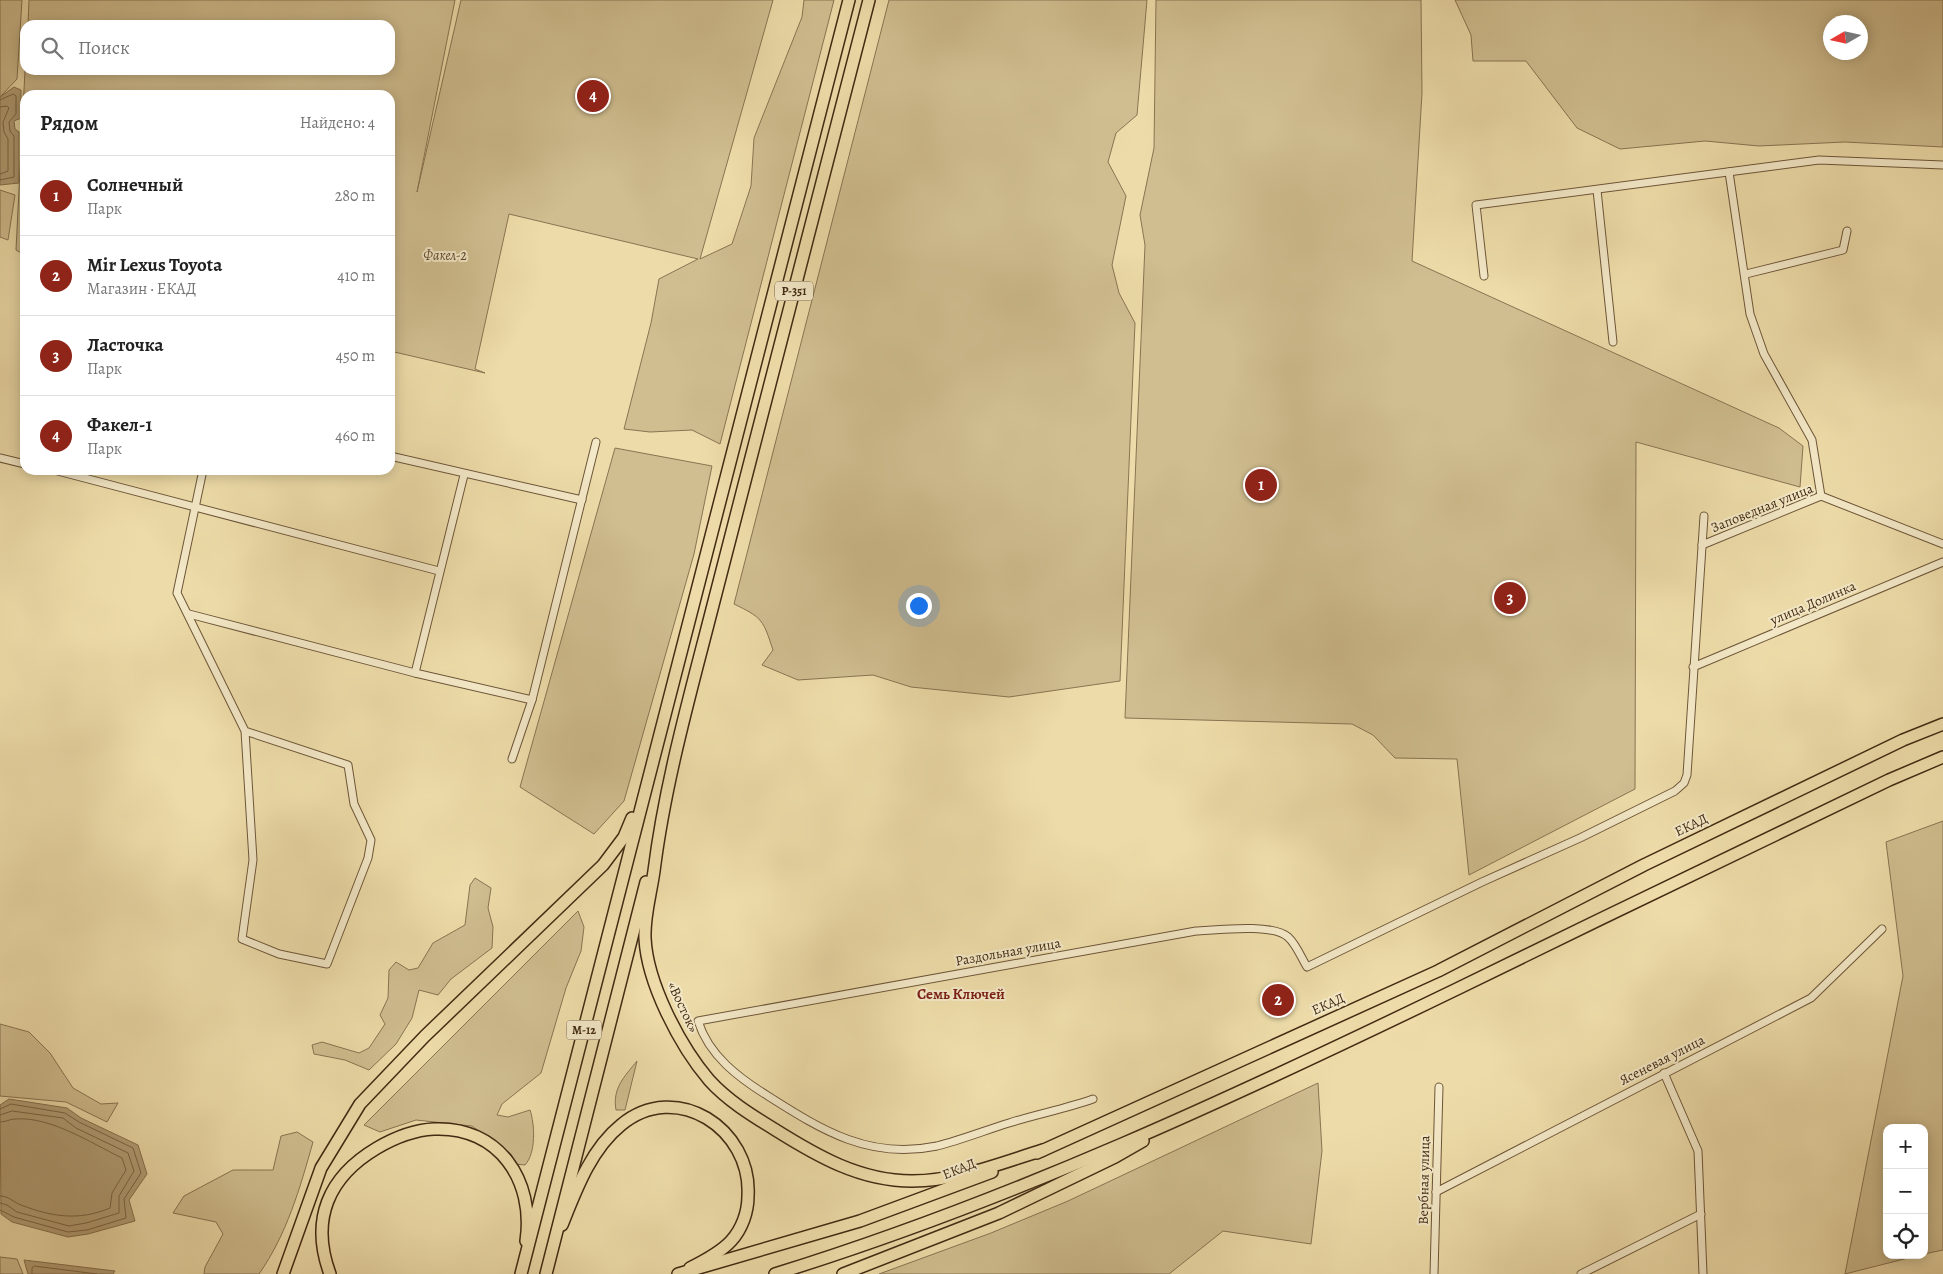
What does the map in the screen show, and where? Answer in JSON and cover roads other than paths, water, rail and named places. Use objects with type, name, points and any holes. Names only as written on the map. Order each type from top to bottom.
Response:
[{"type":"main road","name":"Р-351","points":[[700,577],[849,0]]},
{"type":"main road","name":"«Восток»","points":[[869,0],[719,581],[660,826],[645,928],[645,942],[651,968],[661,997],[691,1056],[710,1081],[730,1099],[759,1120],[832,1163],[856,1172],[911,1181],[964,1174],[1043,1150]]},
{"type":"main road","name":"М-12","points":[[521,1274],[700,577]]},
{"type":"main road","name":"ЕКАД","points":[[678,1274],[860,1221],[960,1186],[1043,1150],[1438,971],[1644,864],[1894,744],[1943,724]]},
{"type":"main road","points":[[775,1274],[919,1226],[1180,1120],[1336,1048],[1880,784],[1943,756]]},
{"type":"main road","points":[[283,1274],[321,1168],[360,1104],[426,1036],[603,865],[624,836],[646,786]]},
{"type":"main road","points":[[546,1274],[660,826]]},
{"type":"main road","points":[[546,1274],[560,1230],[575,1193],[600,1148],[629,1118],[640,1112],[660,1108],[693,1112],[721,1126],[737,1145],[748,1182],[746,1214],[733,1239],[708,1258],[678,1274]]},
{"type":"main road","points":[[843,1274],[999,1213],[1115,1158],[1180,1120]]},
{"type":"main road","points":[[330,1274],[324,1256],[321,1237],[324,1213],[335,1186],[355,1163],[384,1144],[404,1135],[434,1129],[465,1132],[486,1142],[508,1160],[517,1174],[525,1193],[528,1220],[521,1274]]},
{"type":"street","points":[[1484,276],[1476,205],[1819,160],[1943,166]]},
{"type":"street","points":[[1729,172],[1746,274],[1750,314],[1764,354],[1812,440],[1821,496]]},
{"type":"street","points":[[1597,190],[1613,342]]},
{"type":"street","points":[[1746,274],[1843,250],[1847,231]]},
{"type":"street","points":[[512,759],[532,700],[596,442]]},
{"type":"street","points":[[395,457],[582,500]]},
{"type":"street","points":[[0,458],[20,463]]},
{"type":"street","points":[[415,673],[464,474]]},
{"type":"street","points":[[72,475],[195,509],[439,571]]},
{"type":"street","points":[[202,475],[177,593],[245,731],[253,860],[242,939],[279,954],[327,964],[368,858],[371,840],[354,804],[348,766],[245,731]]},
{"type":"street","name":"Заповедная улица","points":[[1702,545],[1821,496],[1943,544]]},
{"type":"street","name":"Заповедная улица","points":[[1307,967],[1482,882],[1580,838],[1675,790],[1684,783],[1687,775],[1704,516]]},
{"type":"street","name":"улица Долинка","points":[[1693,667],[1943,562]]},
{"type":"street","points":[[189,614],[415,673],[532,700]]},
{"type":"street","name":"Раздольная улица","points":[[1093,1098],[938,1145],[902,1149],[870,1147],[845,1140],[811,1124],[750,1084],[725,1064],[703,1038],[698,1021],[1196,931],[1252,929],[1278,932],[1288,936],[1307,967]]},
{"type":"street","name":"Ясеневая улица","points":[[1436,1192],[1811,998],[1882,929]]},
{"type":"street","points":[[1664,1073],[1698,1151],[1703,1274]]},
{"type":"street","name":"Вербная улица","points":[[1434,1274],[1439,1087]]},
{"type":"street","points":[[1581,1274],[1701,1214]]},
{"type":"water","points":[[14,87],[21,90],[20,118],[14,121],[15,129],[19,132],[19,183],[0,185],[0,97]]},
{"type":"water","points":[[9,1099],[67,1108],[81,1118],[138,1145],[147,1174],[129,1200],[135,1221],[88,1234],[68,1237],[12,1222],[1,1214],[0,1105]]},
{"type":"water","points":[[24,1260],[115,1271],[113,1274],[28,1274]]},
{"type":"place","name":"Факел-1","points":[[593,96]]},
{"type":"place","name":"Солнечный","points":[[1261,485]]},
{"type":"place","name":"Ласточка","points":[[1510,598]]},
{"type":"place","name":"Mir Lexus Toyota","points":[[1278,1000]]},
{"type":"district","name":"Семь Ключей","points":[[961,994]]},
{"type":"park label","name":"Факел-2","points":[[445,255]]}]
